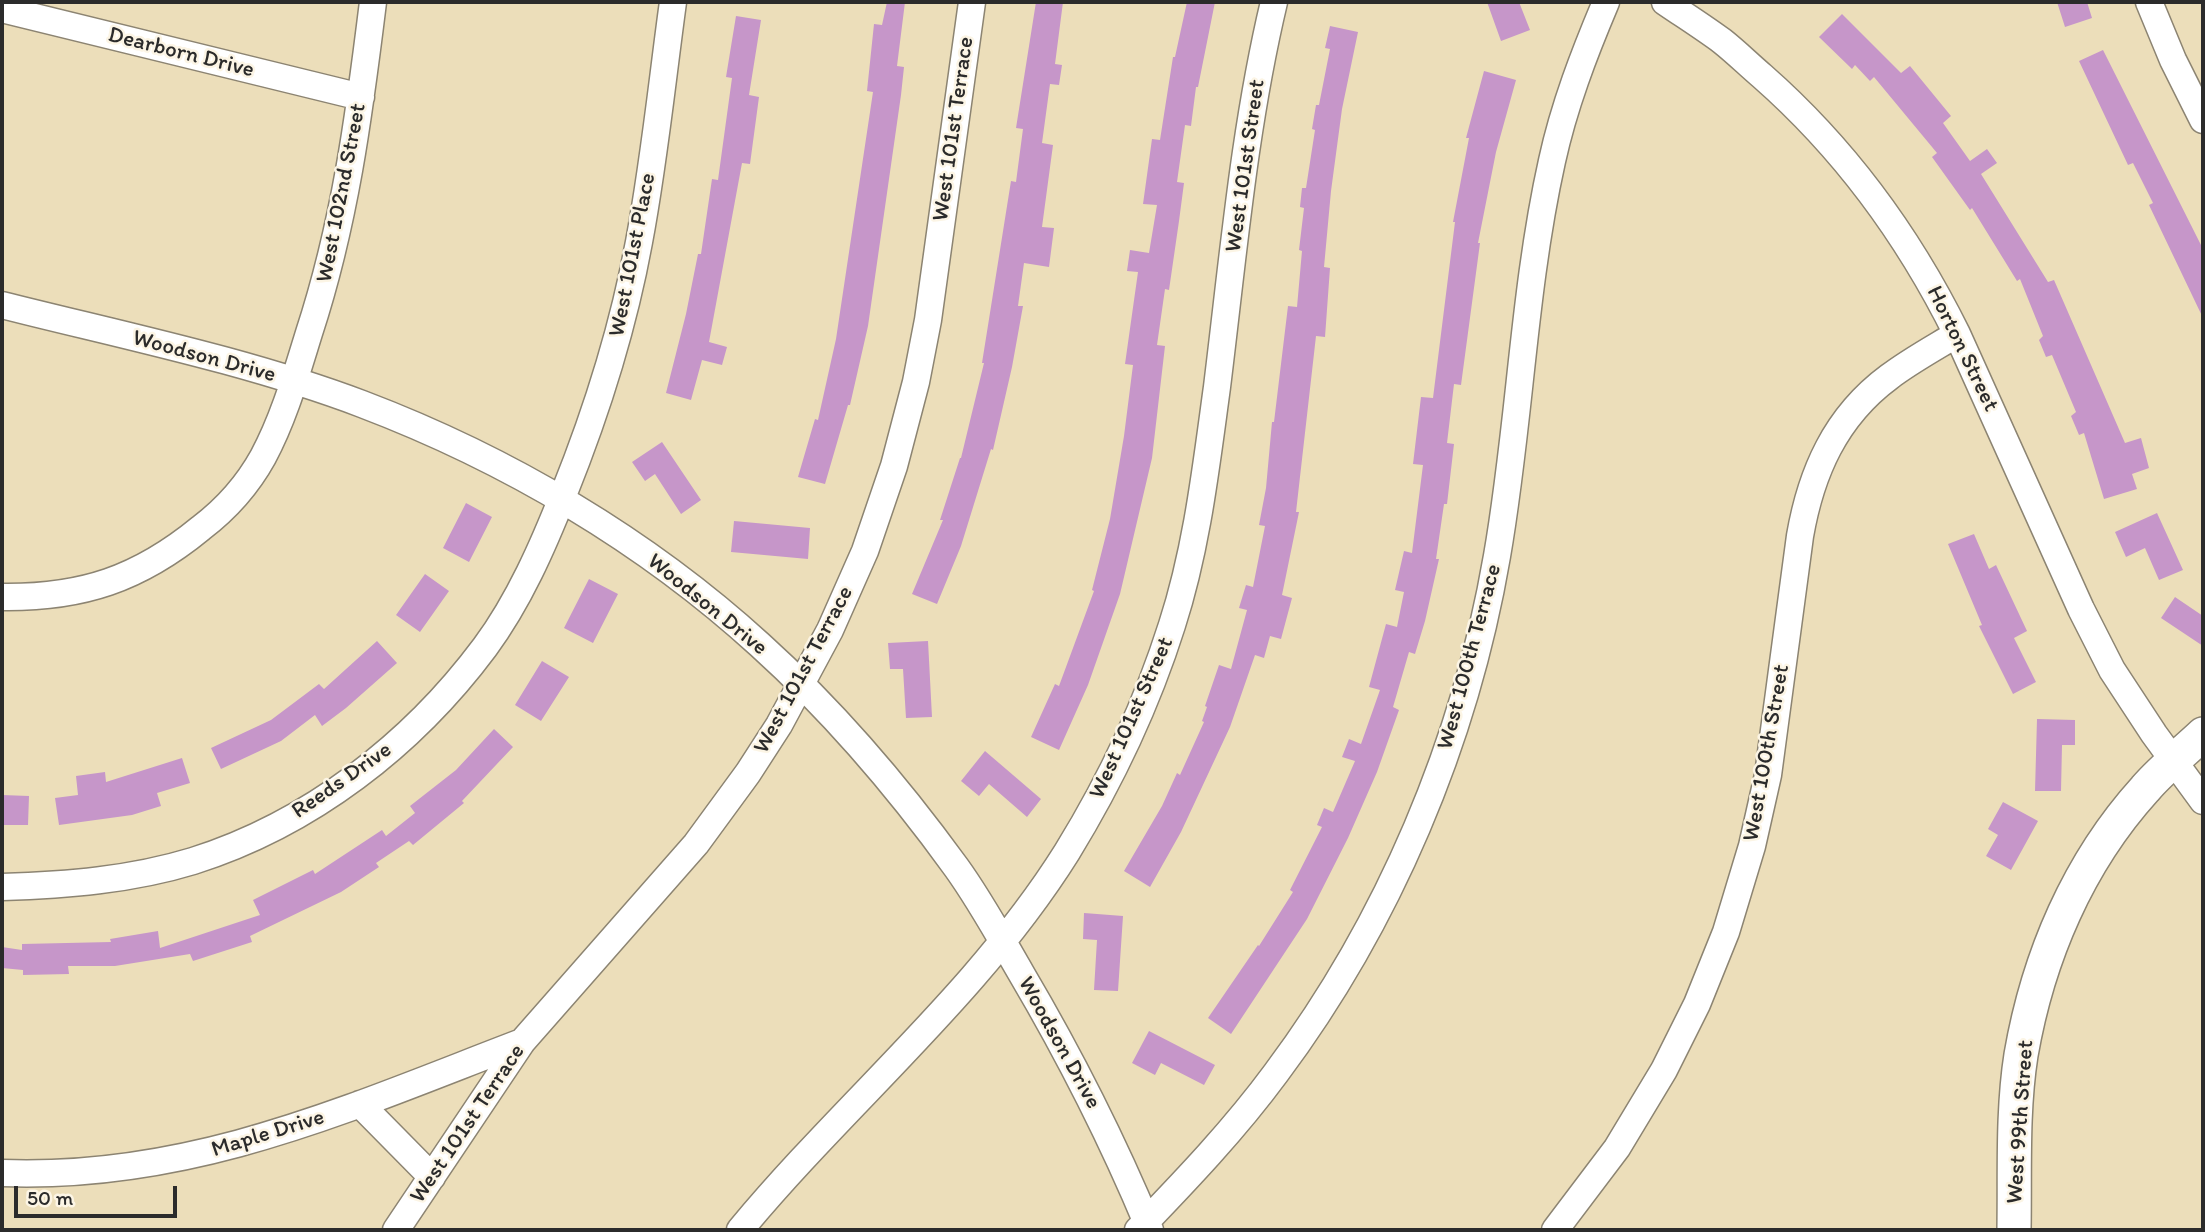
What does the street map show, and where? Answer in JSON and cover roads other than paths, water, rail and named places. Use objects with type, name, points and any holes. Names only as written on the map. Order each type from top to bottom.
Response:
[{"type":"street","name":"West 102nd Street","points":[[2,597],[70,593],[102,585],[141,570],[176,549],[215,517],[250,478],[272,439],[323,291],[343,211],[373,2]]},
{"type":"street","name":"West 101st Place","points":[[561,500],[598,402],[621,325],[639,242],[673,2]]},
{"type":"street","name":"West 101st Terrace","points":[[396,1230],[522,1042],[696,844],[748,773],[779,725],[830,630],[865,551],[894,466],[913,394],[928,320],[972,2]]},
{"type":"street","name":"West 101st Street","points":[[740,1230],[971,978],[1033,901],[1066,853],[1103,789],[1147,694],[1172,625],[1188,564],[1204,483],[1247,146],[1274,2]]},
{"type":"street","name":"West 100th Terrace","points":[[1145,1227],[1228,1134],[1276,1074],[1321,1009],[1376,915],[1413,839],[1440,771],[1474,661],[1497,556],[1538,240],[1552,160],[1576,79],[1606,2]]},
{"type":"street","name":"Horton Street","points":[[1665,2],[1733,50],[1798,108],[1851,166],[1899,232],[1936,292],[1957,334],[2081,609],[2112,670],[2203,801]]},
{"type":"street","points":[[2149,2],[2173,60],[2203,120]]},
{"type":"street","name":"Dearborn Drive","points":[[2,9],[361,97]]},
{"type":"street","name":"Woodson Drive","points":[[2,305],[294,381],[438,435],[561,500],[621,537],[696,592],[760,645],[801,685],[890,780],[957,868],[1065,1049],[1111,1140],[1145,1227]]},
{"type":"street","name":"West 100th Street","points":[[1555,1230],[1617,1149],[1664,1070],[1697,1003],[1726,932],[1752,846],[1768,775],[1800,536],[1807,499],[1821,460],[1846,420],[1872,391],[1889,377],[1957,334]]},
{"type":"street","name":"Reeds Drive","points":[[2,887],[66,885],[131,876],[193,861],[261,833],[313,806],[366,770],[445,696],[486,646],[510,609],[541,549],[561,500]]},
{"type":"street","name":"West 99th Street","points":[[2014,1230],[2021,1057],[2039,977],[2056,929],[2078,882],[2121,818],[2145,789],[2203,734]]},
{"type":"street","name":"Maple Drive","points":[[2,1173],[109,1170],[177,1159],[291,1129],[522,1042]]},
{"type":"street","points":[[360,1104],[432,1177]]}]
